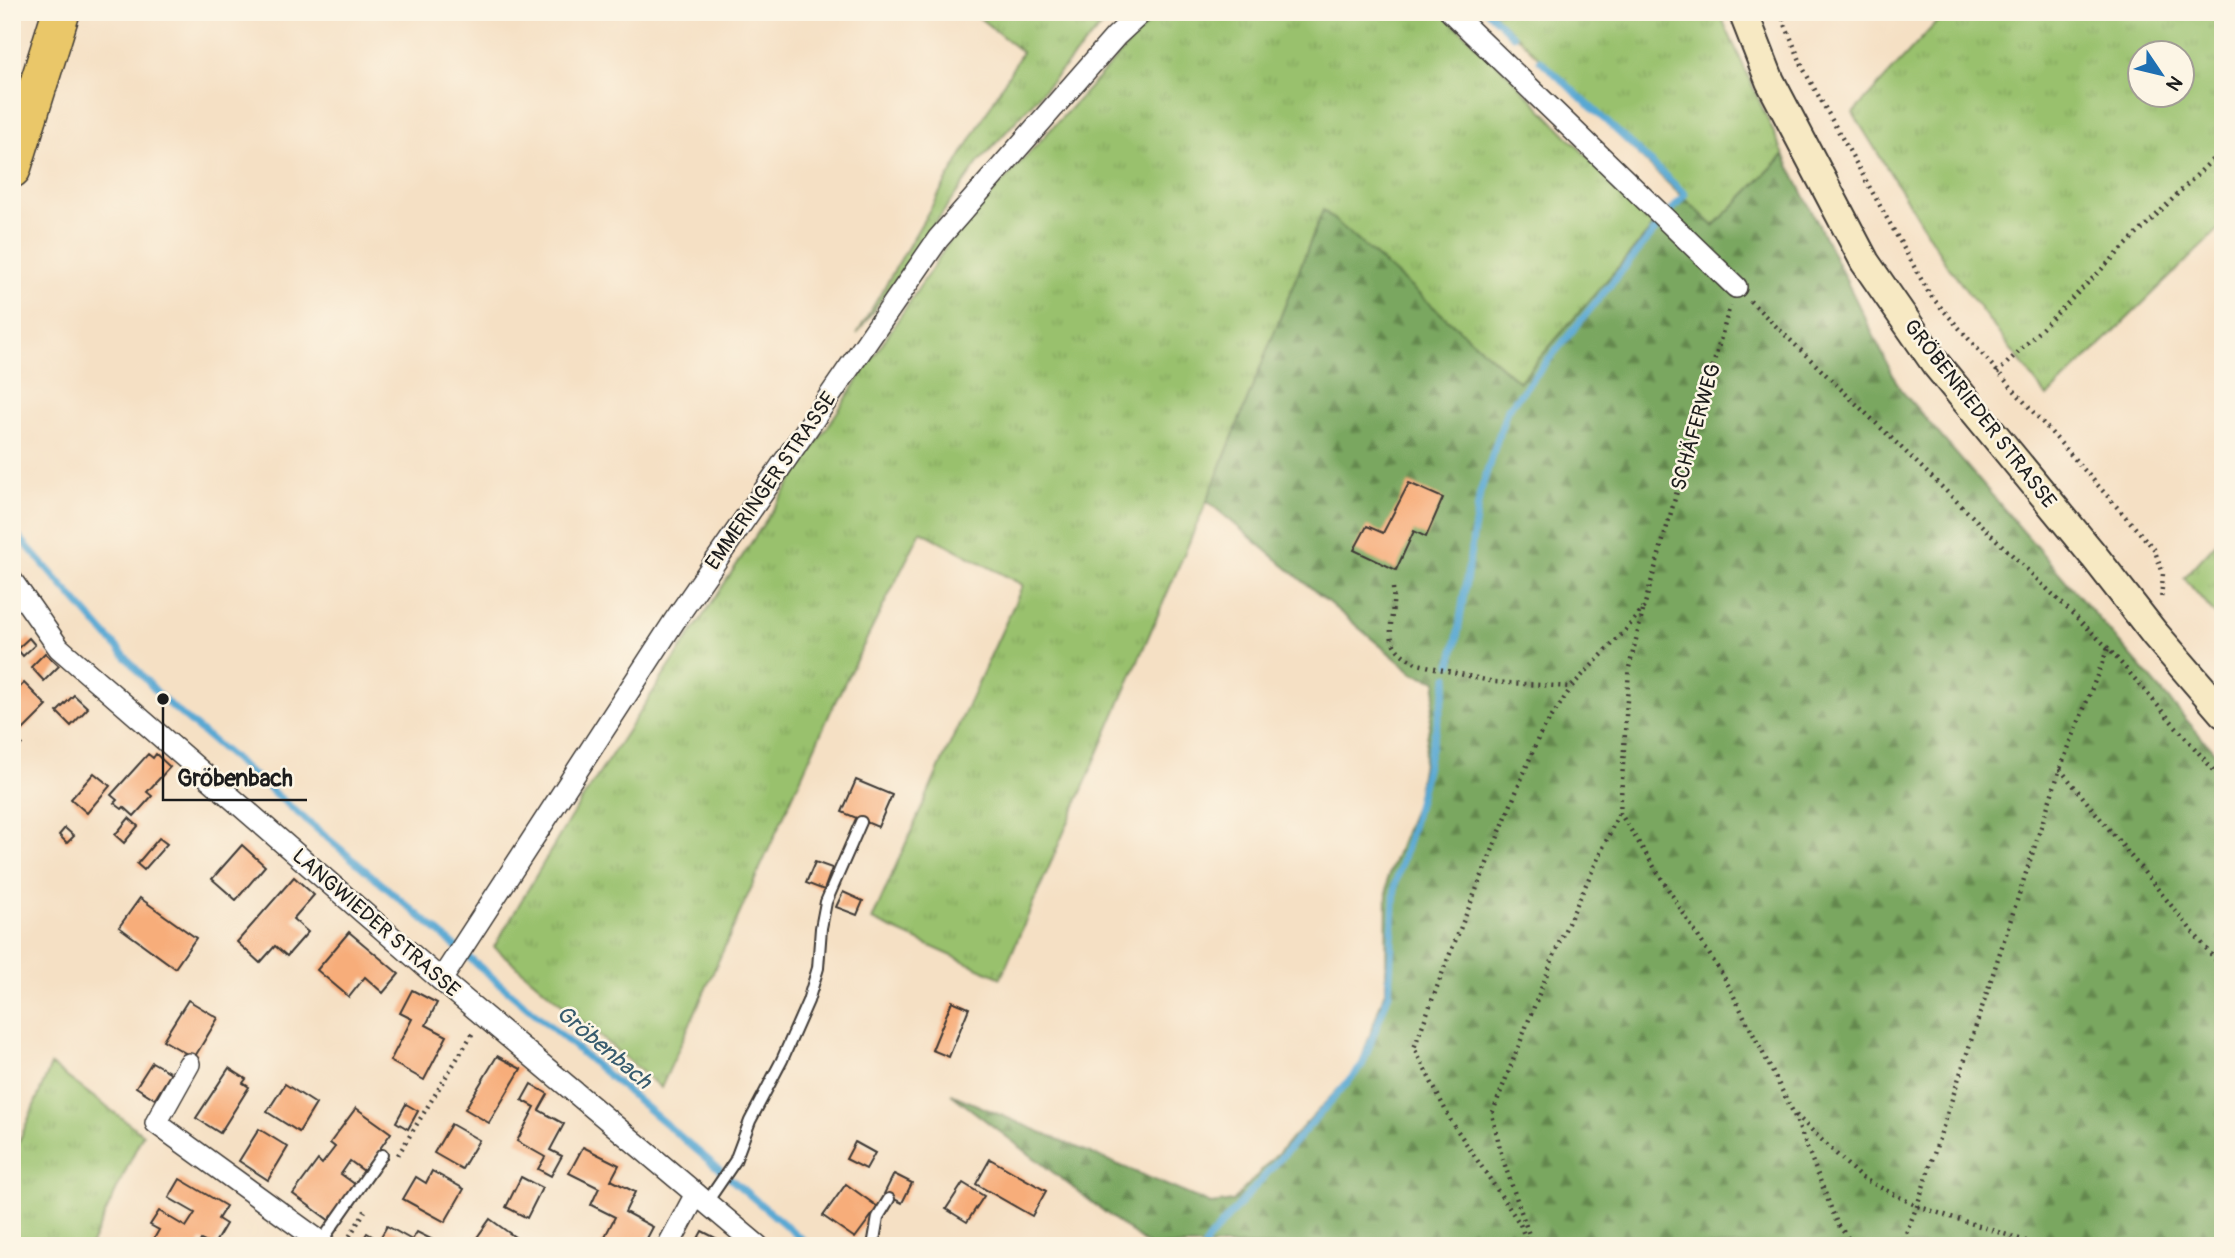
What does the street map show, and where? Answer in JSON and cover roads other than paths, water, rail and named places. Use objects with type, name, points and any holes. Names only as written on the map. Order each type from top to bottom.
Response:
[{"type":"highway","points":[[12,169],[61,12]]},
{"type":"street","name":"EMMERINGER STRASSE","points":[[447,972],[676,620],[938,239],[1116,36],[1142,12]]},
{"type":"street","points":[[1451,12],[1736,287]]},
{"type":"street","name":"GRÖBENRIEDER STRASSE","points":[[1743,12],[1770,81],[1865,262],[1935,363],[2154,633],[2223,713]]},
{"type":"street","name":"LANGWIEDER STRASSE","points":[[12,581],[59,648],[447,972],[483,1015],[707,1194],[758,1246]]},
{"type":"street","points":[[189,1065],[156,1123],[323,1244]]},
{"type":"street","points":[[668,1246],[707,1194]]},
{"type":"lane","points":[[707,1194],[735,1161],[750,1121],[782,1060],[808,1001],[818,968],[826,902],[861,822]]},
{"type":"lane","points":[[323,1244],[382,1155]]},
{"type":"lane","points":[[873,1246],[878,1217],[888,1199]]},
{"type":"waterway","points":[[1488,12],[1513,36]]},
{"type":"waterway","points":[[1540,60],[1685,194],[1668,215]]},
{"type":"waterway","points":[[1451,664],[1480,493],[1507,410],[1662,222]]},
{"type":"waterway","name":"Gröbenbach","points":[[12,529],[163,699],[810,1246]]},
{"type":"waterway","points":[[1205,1246],[1362,1066],[1389,993],[1395,885],[1414,820],[1448,677]]},
{"type":"place","name":"Gröbenbach","points":[[163,699]]}]
